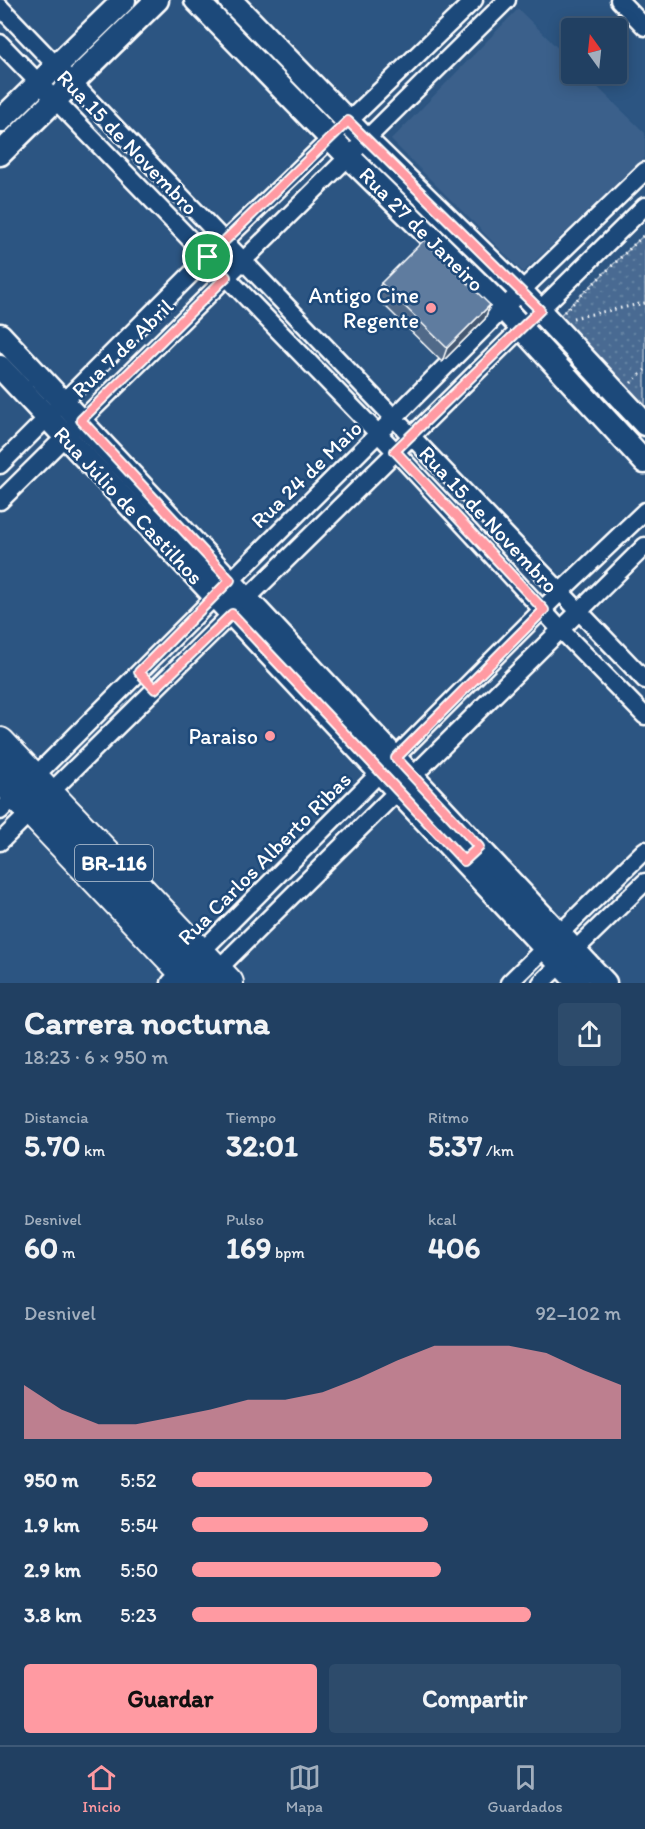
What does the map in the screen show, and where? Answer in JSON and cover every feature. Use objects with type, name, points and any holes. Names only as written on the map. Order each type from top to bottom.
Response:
[{"type":"highway","name":"BR-116","points":[[0,743],[22,794],[199,975]]},
{"type":"street","points":[[0,122],[124,0]]},
{"type":"street","points":[[0,154],[157,0]]},
{"type":"street","name":"Rua 27 de Janeiro","points":[[196,0],[349,157],[504,309],[645,462]]},
{"type":"street","name":"Rua 27 de Janeiro","points":[[230,0],[365,139],[521,291],[551,312],[614,390],[645,424]]},
{"type":"street","name":"Rua 7 de Abril","points":[[0,465],[225,240],[474,0]]},
{"type":"street","name":"Rua 7 de Abril","points":[[0,501],[507,0]]},
{"type":"street","points":[[619,0],[645,27]]},
{"type":"street","name":"Rua 15 de Novembro","points":[[0,8],[645,680]]},
{"type":"street","name":"Rua 15 de Novembro","points":[[0,43],[379,434],[561,630],[645,716]]},
{"type":"street","points":[[255,60],[273,44]]},
{"type":"street","points":[[419,54],[436,70]]},
{"type":"street","name":"Rua 24 de Maio","points":[[0,842],[22,794],[139,672],[521,291],[645,171]]},
{"type":"street","name":"Rua 24 de Maio","points":[[22,794],[155,689],[522,328],[551,312],[645,206]]},
{"type":"street","points":[[426,232],[444,215]]},
{"type":"street","name":"Rua Júlio de Castilhos","points":[[2,343],[55,410],[65,436],[222,588],[552,941],[568,957],[605,983]]},
{"type":"street","points":[[323,376],[340,361]]},
{"type":"street","points":[[449,364],[468,381]]},
{"type":"street","name":"Rua Júlio de Castilhos","points":[[0,368],[55,410],[81,420],[222,588]]},
{"type":"street","points":[[595,408],[614,390]]},
{"type":"street","points":[[0,465],[19,482]]},
{"type":"street","name":"Rua Carlos Alberto Ribas","points":[[199,975],[299,856],[560,592],[645,511]]},
{"type":"street","points":[[298,513],[315,531]]},
{"type":"street","name":"Rua Carlos Alberto Ribas","points":[[199,975],[316,873],[645,546]]},
{"type":"street","points":[[139,672],[155,689]]},
{"type":"street","points":[[509,983],[645,850]]},
{"type":"street","points":[[299,856],[316,873]]},
{"type":"street","points":[[542,983],[645,882]]},
{"type":"street","name":"Rua Júlio de Castilhos","points":[[568,957],[578,983]]},
{"type":"path","points":[[551,312],[645,234]]},
{"type":"path","points":[[565,320],[645,303]]},
{"type":"shaded area","points":[[518,9],[561,51],[561,84],[594,84],[645,133],[645,158],[523,272],[391,140]]},
{"type":"shaded area","points":[[645,234],[645,417],[553,322]]},
{"type":"building","name":"Antigo Cine Regente","points":[[424,240],[490,305],[447,348],[381,283]]},
{"type":"place","name":"Antigo Cine Regente","points":[[431,308]]},
{"type":"place","name":"Paraiso","points":[[270,736]]},
{"type":"route","points":[[348,121],[540,310],[395,451],[544,610],[396,758],[479,847],[464,861],[232,614],[155,689],[139,672],[230,580],[81,420],[226,277],[208,257],[348,121]]}]
